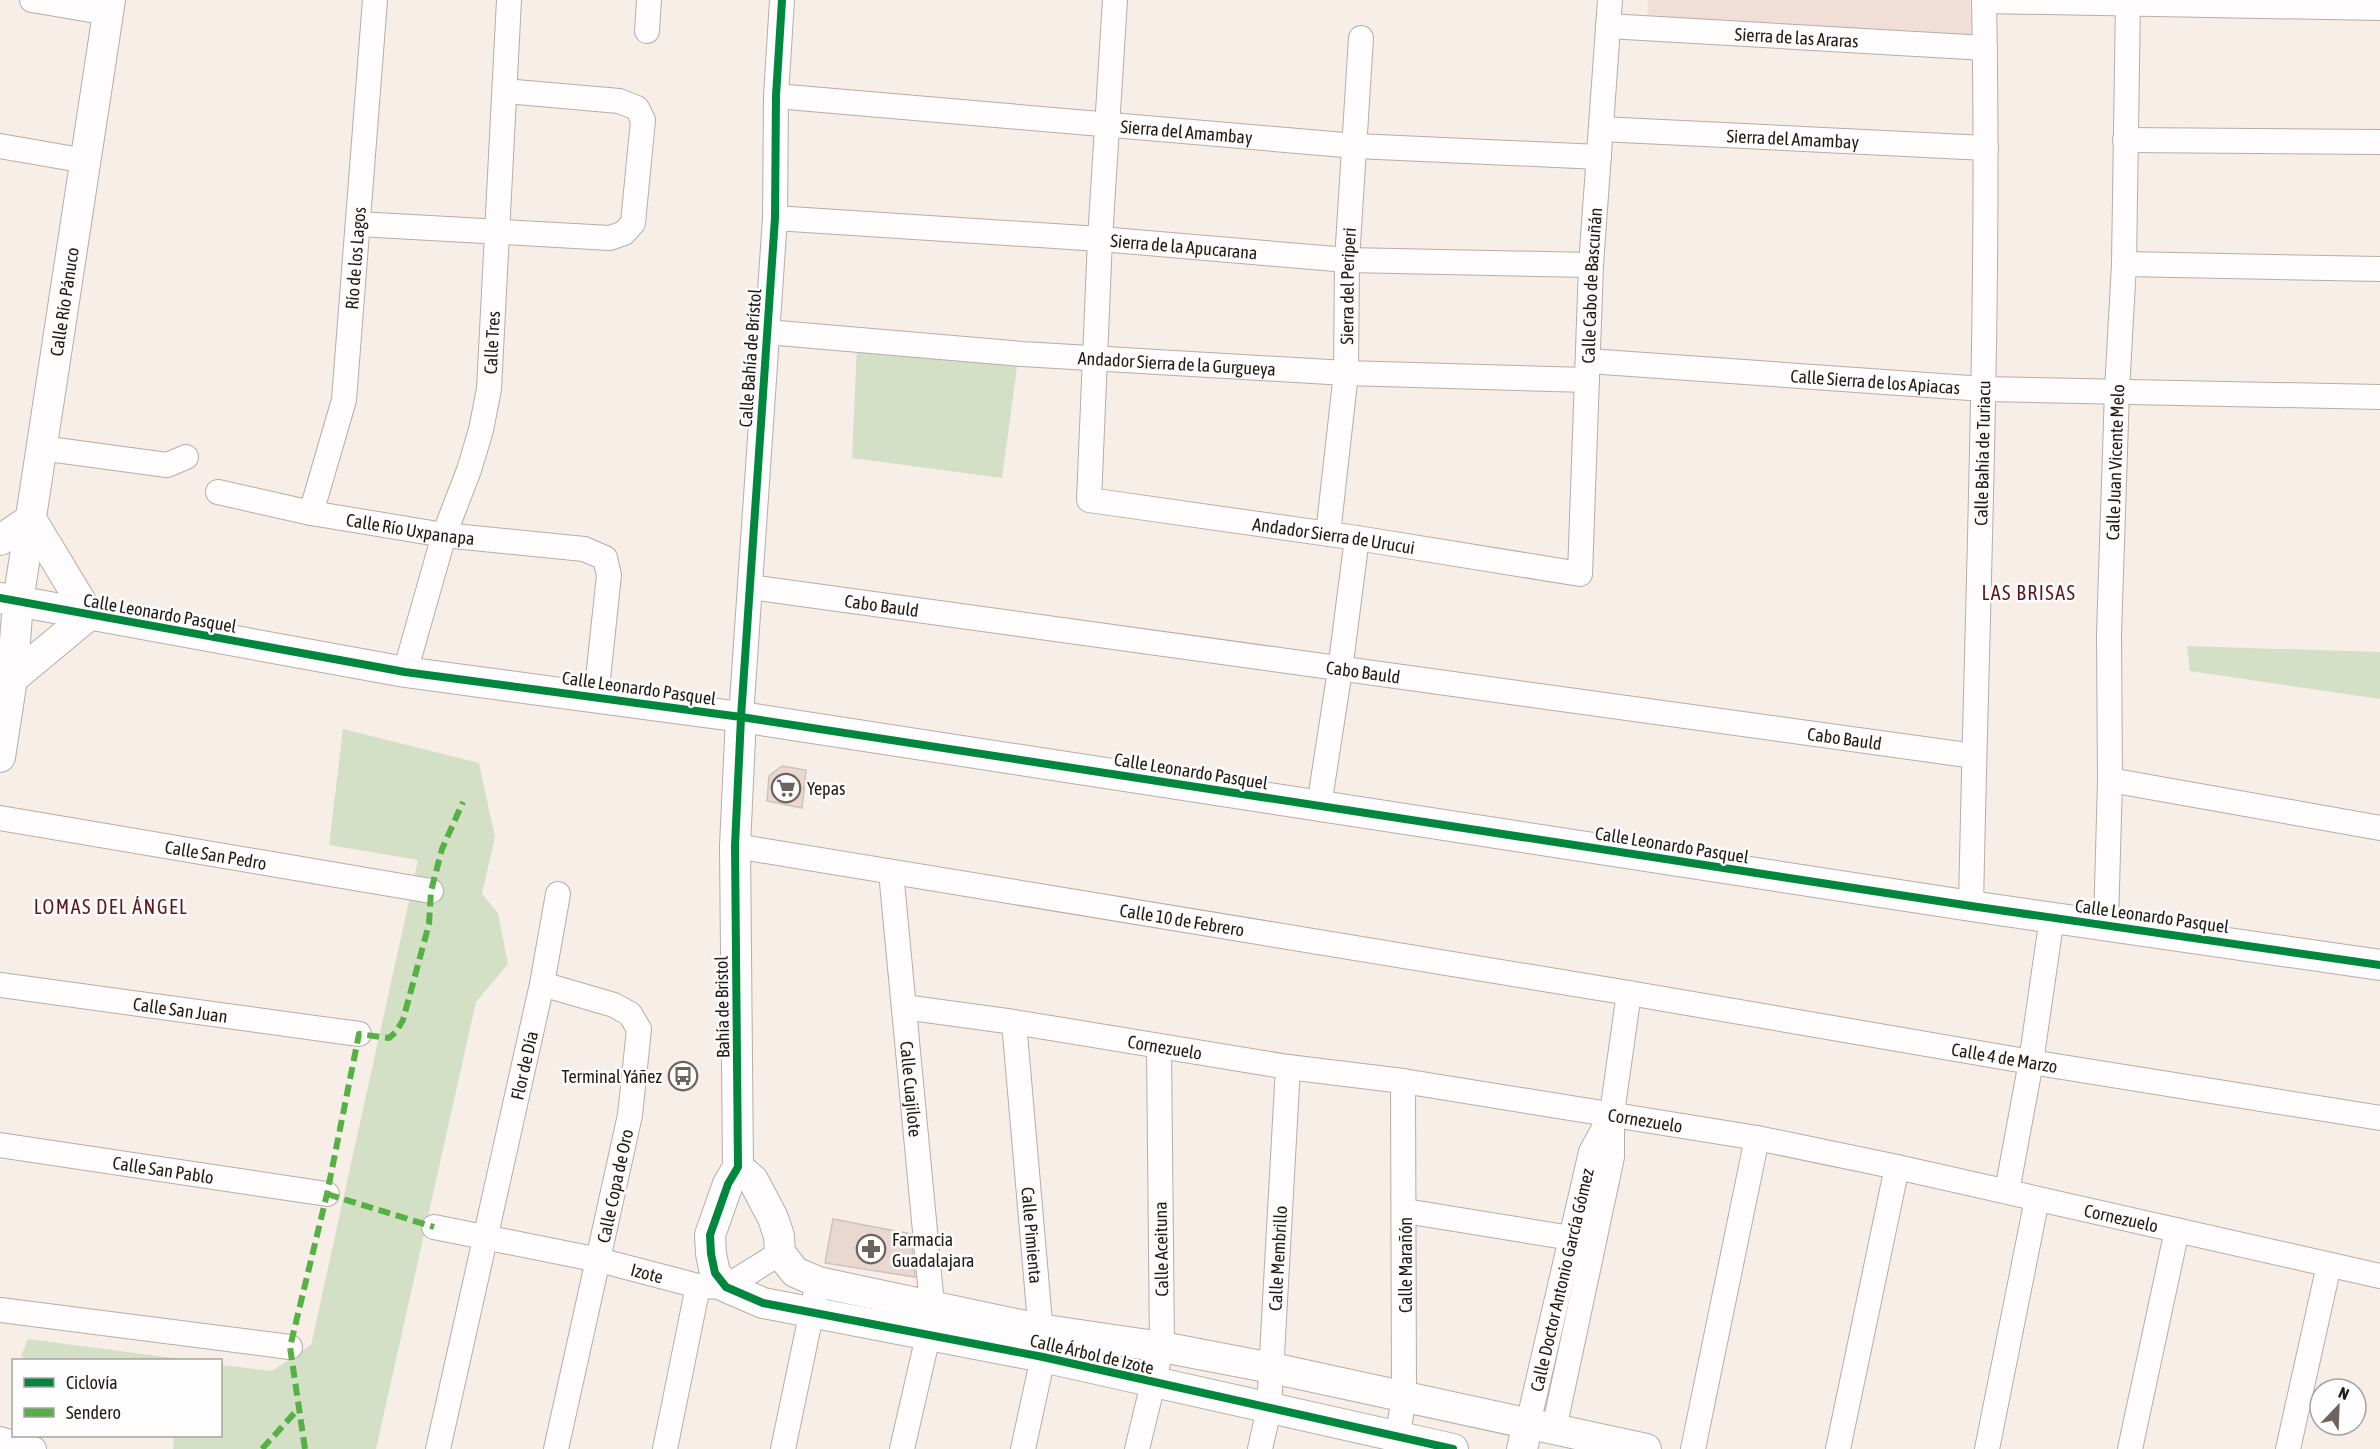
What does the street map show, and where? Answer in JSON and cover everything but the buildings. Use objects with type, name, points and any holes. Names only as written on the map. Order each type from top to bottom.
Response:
[{"type":"street","points":[[32,0],[109,7]]},
{"type":"street","name":"Río de los Lagos","points":[[311,513],[344,400],[375,0]]},
{"type":"street","name":"Calle Tres","points":[[405,672],[444,535],[481,430],[489,389],[509,0]]},
{"type":"street","points":[[647,31],[649,0]]},
{"type":"street","name":"Calle Bahía de Brístol","points":[[741,717],[775,218],[776,96],[782,0]]},
{"type":"street","points":[[1095,358],[1115,0]]},
{"type":"street","name":"Calle Cabo de Bascuñán","points":[[1580,574],[1592,265],[1610,0]]},
{"type":"street","points":[[1984,0],[2380,8]]},
{"type":"street","name":"Calle Bahía de Turiacu","points":[[1971,906],[1984,389],[1986,148],[1984,0]]},
{"type":"street","name":"Calle Juan Vicente Melo","points":[[2106,924],[2110,780],[2109,634],[2117,391],[2124,264],[2128,2]]},
{"type":"street","name":"Calle Río Pánuco","points":[[0,757],[9,600],[31,519],[109,7]]},
{"type":"street","name":"Sierra de las Araras","points":[[1608,26],[1984,48]]},
{"type":"street","name":"Sierra del Periperi","points":[[1328,534],[1346,373],[1347,260],[1356,146],[1361,38]]},
{"type":"street","points":[[359,224],[610,238],[624,233],[633,223],[643,120],[637,108],[619,101],[505,91]]},
{"type":"street","name":"Sierra del Amambay","points":[[776,96],[1356,146],[1599,157]]},
{"type":"street","name":"Sierra del Amambay","points":[[1601,129],[1986,148]]},
{"type":"street","points":[[2125,140],[2380,142]]},
{"type":"street","points":[[0,146],[86,160]]},
{"type":"street","name":"Sierra de la Apucarana","points":[[775,218],[1100,239],[1347,260],[1592,265]]},
{"type":"street","points":[[2124,264],[2380,269]]},
{"type":"street","name":"Andador Sierra de la Gurgueya","points":[[766,332],[1022,354],[1346,373],[1587,371]]},
{"type":"street","name":"Andador Sierra de Urucui","points":[[1095,358],[1089,500],[1357,538],[1580,574]]},
{"type":"street","name":"Calle Sierra de los Apiacas","points":[[1587,371],[1984,389],[2380,397]]},
{"type":"street","points":[[41,448],[167,465],[186,457]]},
{"type":"street","name":"Calle Río Uxpanapa","points":[[218,492],[311,513],[444,535],[584,549],[605,558],[609,575],[596,698]]},
{"type":"street","points":[[0,540],[31,519],[89,615],[6,672]]},
{"type":"street","points":[[1319,806],[1357,538]]},
{"type":"street","name":"Cabo Bauld","points":[[751,587],[1974,756]]},
{"type":"street","name":"Calle Leonardo Pasquel","points":[[9,600],[405,672],[741,717],[1971,906],[2380,965]]},
{"type":"street","name":"Bahía de Bristol","points":[[712,1286],[715,1273],[710,1234],[728,1184],[738,1167],[735,846],[741,717]]},
{"type":"street","points":[[2110,780],[2380,828]]},
{"type":"street","name":"Calle San Pedro","points":[[0,818],[431,891]]},
{"type":"street","name":"Calle 10 de Febrero","points":[[735,846],[1629,993]]},
{"type":"street","name":"Calle Cuajilote","points":[[891,872],[932,1305]]},
{"type":"street","name":"Flor de Día","points":[[438,1449],[542,984],[558,894]]},
{"type":"street","points":[[2007,1191],[2031,1062],[2052,917]]},
{"type":"street","name":"Calle Copa de Oro","points":[[542,984],[614,1005],[630,1014],[639,1029],[633,1096],[556,1449]]},
{"type":"street","name":"Calle San Juan","points":[[0,985],[359,1034]]},
{"type":"street","name":"Calle 4 de Marzo","points":[[1629,993],[2031,1062],[2380,1118]]},
{"type":"street","name":"Calle Doctor Antonio García Gómez","points":[[1539,1438],[1612,1157],[1612,1113],[1629,993]]},
{"type":"street","name":"Cornezuelo","points":[[904,1007],[1014,1022],[1288,1067],[1403,1081],[1612,1113],[1757,1138],[2007,1191],[2380,1276]]},
{"type":"street","name":"Calle Pimienta","points":[[1014,1022],[1041,1343],[1023,1449]]},
{"type":"street","name":"Calle Aceituna","points":[[1137,1449],[1162,1347],[1159,1047]]},
{"type":"street","name":"Calle Membrillo","points":[[1260,1449],[1269,1409],[1288,1067]]},
{"type":"street","name":"Calle Marañón","points":[[1398,1444],[1404,1395],[1403,1081]]},
{"type":"street","name":"Calle Doctor Antonio García Gómez","points":[[1539,1438],[1570,1238],[1591,1152],[1612,1113]]},
{"type":"street","points":[[1693,1449],[1757,1138]]},
{"type":"street","name":"Calle San Pablo","points":[[0,1145],[327,1194]]},
{"type":"street","points":[[665,1449],[712,1286],[780,1252],[779,1236],[772,1218],[753,1180],[738,1167]]},
{"type":"street","points":[[1838,1449],[1897,1167]]},
{"type":"street","points":[[1987,1449],[2037,1199]]},
{"type":"street","points":[[1405,1211],[1570,1238]]},
{"type":"street","name":"Izote","points":[[434,1227],[599,1260],[712,1286]]},
{"type":"street","points":[[2130,1449],[2176,1230]]},
{"type":"street","name":"Calle Árbol de Izote","points":[[780,1252],[795,1272],[818,1282],[932,1305],[1152,1383],[1269,1409],[1398,1444],[1453,1449]]},
{"type":"street","points":[[2288,1449],[2329,1265]]},
{"type":"street","points":[[783,1449],[818,1282]]},
{"type":"street","name":"Calle Árbol de Izote","points":[[712,1286],[763,1303],[928,1336],[1162,1347],[1404,1395],[1539,1438],[1646,1449]]},
{"type":"street","points":[[0,1310],[290,1347]]},
{"type":"street","points":[[902,1449],[928,1336]]},
{"type":"street","points":[[0,1439],[31,1449]]},
{"type":"shaded area","points":[[1648,0],[1970,0],[1972,39],[1647,20]]},
{"type":"green space","points":[[857,344],[1018,360],[1002,478],[852,458]]},
{"type":"green space","points":[[2187,646],[2380,652],[2380,699],[2190,671]]},
{"type":"green space","points":[[343,729],[479,763],[495,837],[482,894],[498,913],[508,964],[476,1002],[376,1449],[173,1449],[174,1437],[222,1437],[222,1365],[272,1371],[311,1345],[418,860],[329,845]]},
{"type":"green space","points":[[28,1339],[181,1359],[26,1359],[21,1356]]},
{"type":"marked path","points":[[305,1449],[290,1347],[327,1194],[359,1034],[389,1038],[396,1032],[403,1020],[429,924],[431,891],[442,849],[463,802]]},
{"type":"marked path","points":[[327,1194],[434,1227]]},
{"type":"marked path","points":[[262,1449],[299,1408]]},
{"type":"cycle path","points":[[782,0],[776,96],[775,218],[741,717],[735,846],[738,1167],[728,1184],[710,1235],[715,1273],[726,1287],[763,1303],[1043,1357],[1453,1449]]},
{"type":"cycle path","points":[[0,598],[405,672],[741,717],[1971,906],[2380,965]]},
{"type":"place","name":"Yepas","points":[[786,788]]},
{"type":"place","name":"Terminal Yáñez","points":[[683,1076]]},
{"type":"place","name":"Farmacia Guadalajara","points":[[871,1249]]},
{"type":"district","name":"LAS BRISAS","points":[[2029,592]]},
{"type":"district","name":"LOMAS DEL ÁNGEL","points":[[111,906]]}]
